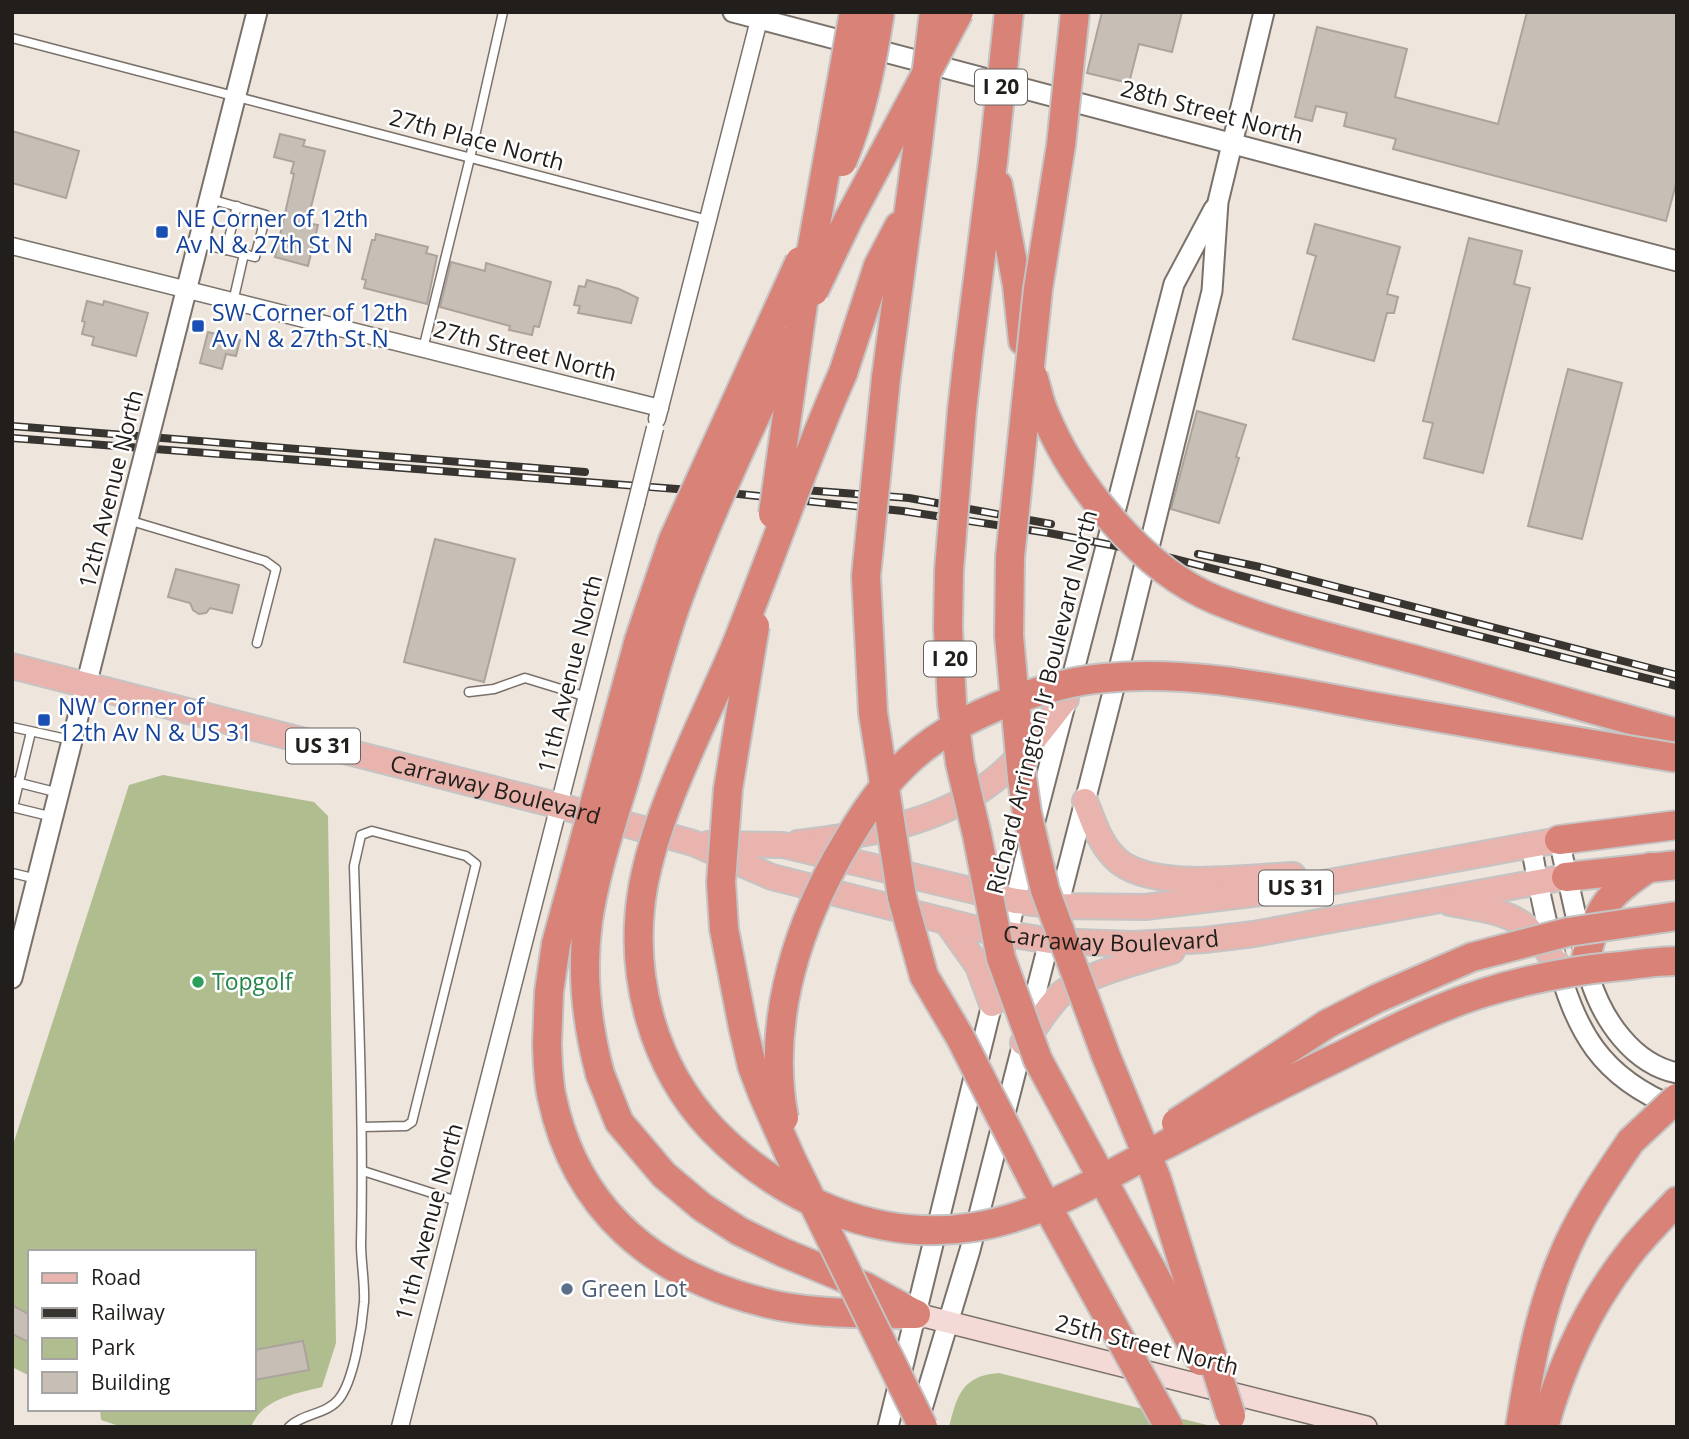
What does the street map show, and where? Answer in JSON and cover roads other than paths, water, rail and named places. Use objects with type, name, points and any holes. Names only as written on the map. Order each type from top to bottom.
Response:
[{"type":"highway","points":[[854,12],[808,269],[728,789],[722,870],[724,929],[752,1066],[791,1158],[923,1427]]},
{"type":"highway","points":[[880,12],[865,92],[846,151],[795,274],[673,540],[639,640],[556,944],[549,992],[547,1045],[551,1096],[564,1141],[582,1180],[605,1212],[666,1263],[708,1284],[763,1303],[834,1313],[916,1314]]},
{"type":"highway","points":[[934,12],[886,378],[866,576],[873,713],[902,897],[924,976],[960,1037],[1038,1190],[1169,1427]]},
{"type":"highway","points":[[916,1314],[866,1287],[739,1231],[702,1207],[664,1175],[619,1122],[600,1074],[591,1041],[586,989],[588,922],[597,880],[646,704],[678,599],[760,405],[842,233],[959,12]]},
{"type":"highway","name":"I 20","points":[[1009,12],[962,410],[949,570],[948,628],[952,704],[960,764],[1001,958],[1038,1060],[1234,1421]]},
{"type":"highway","points":[[1075,12],[1060,145],[1038,289],[1010,557],[1009,636],[1022,778],[1027,813],[1045,890],[1106,1056],[1156,1177],[1234,1421]]},
{"type":"highway","points":[[993,161],[1017,285],[1023,341],[1044,412],[1075,471],[1116,525],[1165,570],[1214,599],[1280,623],[1677,733]]},
{"type":"highway","points":[[909,208],[878,266],[843,373],[814,438],[737,641],[671,796],[643,887],[641,971],[647,1015],[680,1088],[703,1120],[732,1149],[759,1172],[831,1211],[901,1228],[943,1231],[966,1228],[1021,1216],[1091,1184],[1402,1024],[1484,993],[1583,969],[1677,961]]},
{"type":"highway","points":[[791,1158],[779,1095],[780,1020],[792,965],[809,917],[830,872],[876,796],[901,767],[931,741],[967,720],[1009,702],[1058,686],[1103,678],[1144,676],[1204,679],[1677,758]]},
{"type":"highway","name":"US 31","points":[[1559,840],[1677,825]]},
{"type":"highway","points":[[1586,958],[1602,907],[1622,885],[1663,866]]},
{"type":"highway","name":"US 31","points":[[1566,877],[1663,866]]},
{"type":"highway","points":[[1091,1184],[1212,1098],[1327,1024],[1378,998],[1472,957],[1568,932],[1677,916]]},
{"type":"highway","points":[[1520,1427],[1531,1354],[1561,1261],[1592,1199],[1631,1141],[1677,1098]]},
{"type":"highway","points":[[1544,1427],[1555,1387],[1576,1339],[1632,1250],[1677,1201]]},
{"type":"main road","name":"Carraway Boulevard","points":[[12,666],[560,806],[693,844],[772,877],[946,921],[1050,941],[1134,944],[1254,934],[1566,877]]},
{"type":"main road","points":[[783,845],[886,830],[926,818],[960,803],[997,777],[1014,761],[1066,699]]},
{"type":"main road","points":[[1086,801],[1097,833],[1113,857],[1135,873],[1150,877],[1180,880],[1381,872]]},
{"type":"main road","name":"Carraway Boulevard","points":[[693,844],[783,845],[1016,901],[1058,906],[1144,907],[1188,904],[1286,890],[1559,840]]},
{"type":"main road","points":[[1439,900],[1506,915],[1518,921],[1539,940],[1558,965]]},
{"type":"main road","points":[[946,921],[978,965],[992,1004]]},
{"type":"main road","points":[[1023,1043],[1046,1011],[1068,989],[1091,978],[1204,940]]},
{"type":"main road","name":"25th Street North","points":[[916,1314],[1366,1427]]},
{"type":"street","name":"12th Avenue North","points":[[12,978],[257,12]]},
{"type":"street","name":"28th Street North","points":[[733,12],[760,16],[1677,261]]},
{"type":"street","name":"Richard Arrington Jr Boulevard North","points":[[917,1427],[970,1250],[1086,801],[1212,291],[1218,202],[1264,12]]},
{"type":"street","name":"11th Avenue North","points":[[400,1427],[760,16]]},
{"type":"street","name":"Richard Arrington Jr Boulevard North","points":[[888,1427],[1066,699],[1174,284],[1218,202]]},
{"type":"street","name":"27th Street North","points":[[12,246],[660,408]]},
{"type":"street","points":[[1559,840],[1594,991],[1611,1025],[1642,1057],[1660,1070],[1677,1073]]},
{"type":"street","points":[[1531,844],[1537,882],[1558,965],[1571,1009],[1587,1040],[1637,1089],[1677,1108]]},
{"type":"lane","points":[[423,349],[503,12]]},
{"type":"lane","name":"27th Place North","points":[[12,38],[708,220]]},
{"type":"lane","points":[[198,243],[255,257],[266,215],[210,199]]},
{"type":"lane","points":[[226,250],[237,206]]},
{"type":"lane","points":[[233,302],[244,254]]},
{"type":"lane","points":[[128,520],[274,565],[276,569],[257,643]]},
{"type":"lane","points":[[469,692],[494,689],[525,678],[587,697]]},
{"type":"lane","points":[[12,727],[72,741]]},
{"type":"lane","points":[[31,732],[16,782],[13,807],[53,817]]},
{"type":"lane","points":[[16,782],[59,793]]},
{"type":"lane","points":[[289,1427],[298,1418],[329,1408],[339,1399],[352,1373],[364,1302],[354,866],[361,835],[372,831],[466,856],[476,864],[412,1122],[406,1126],[362,1127]]},
{"type":"lane","points":[[12,873],[37,879]]},
{"type":"lane","points":[[363,1171],[457,1201]]},
{"type":"railway","points":[[12,426],[585,472]]},
{"type":"railway","points":[[12,438],[729,493],[903,511],[1049,533],[1147,552],[1677,686]]},
{"type":"railway","points":[[791,489],[909,498],[1051,524]]},
{"type":"railway","points":[[1198,554],[1260,567],[1677,675]]},
{"type":"place","name":"NE Corner of 12th Av N & 27th St N","points":[[162,232]]},
{"type":"place","name":"SW Corner of 12th Av N & 27th St N","points":[[198,326]]},
{"type":"place","name":"NW Corner of 12th Av N & US 31","points":[[44,720]]},
{"type":"place","name":"Topgolf","points":[[198,982]]},
{"type":"place","name":"Green Lot","points":[[567,1289]]}]
